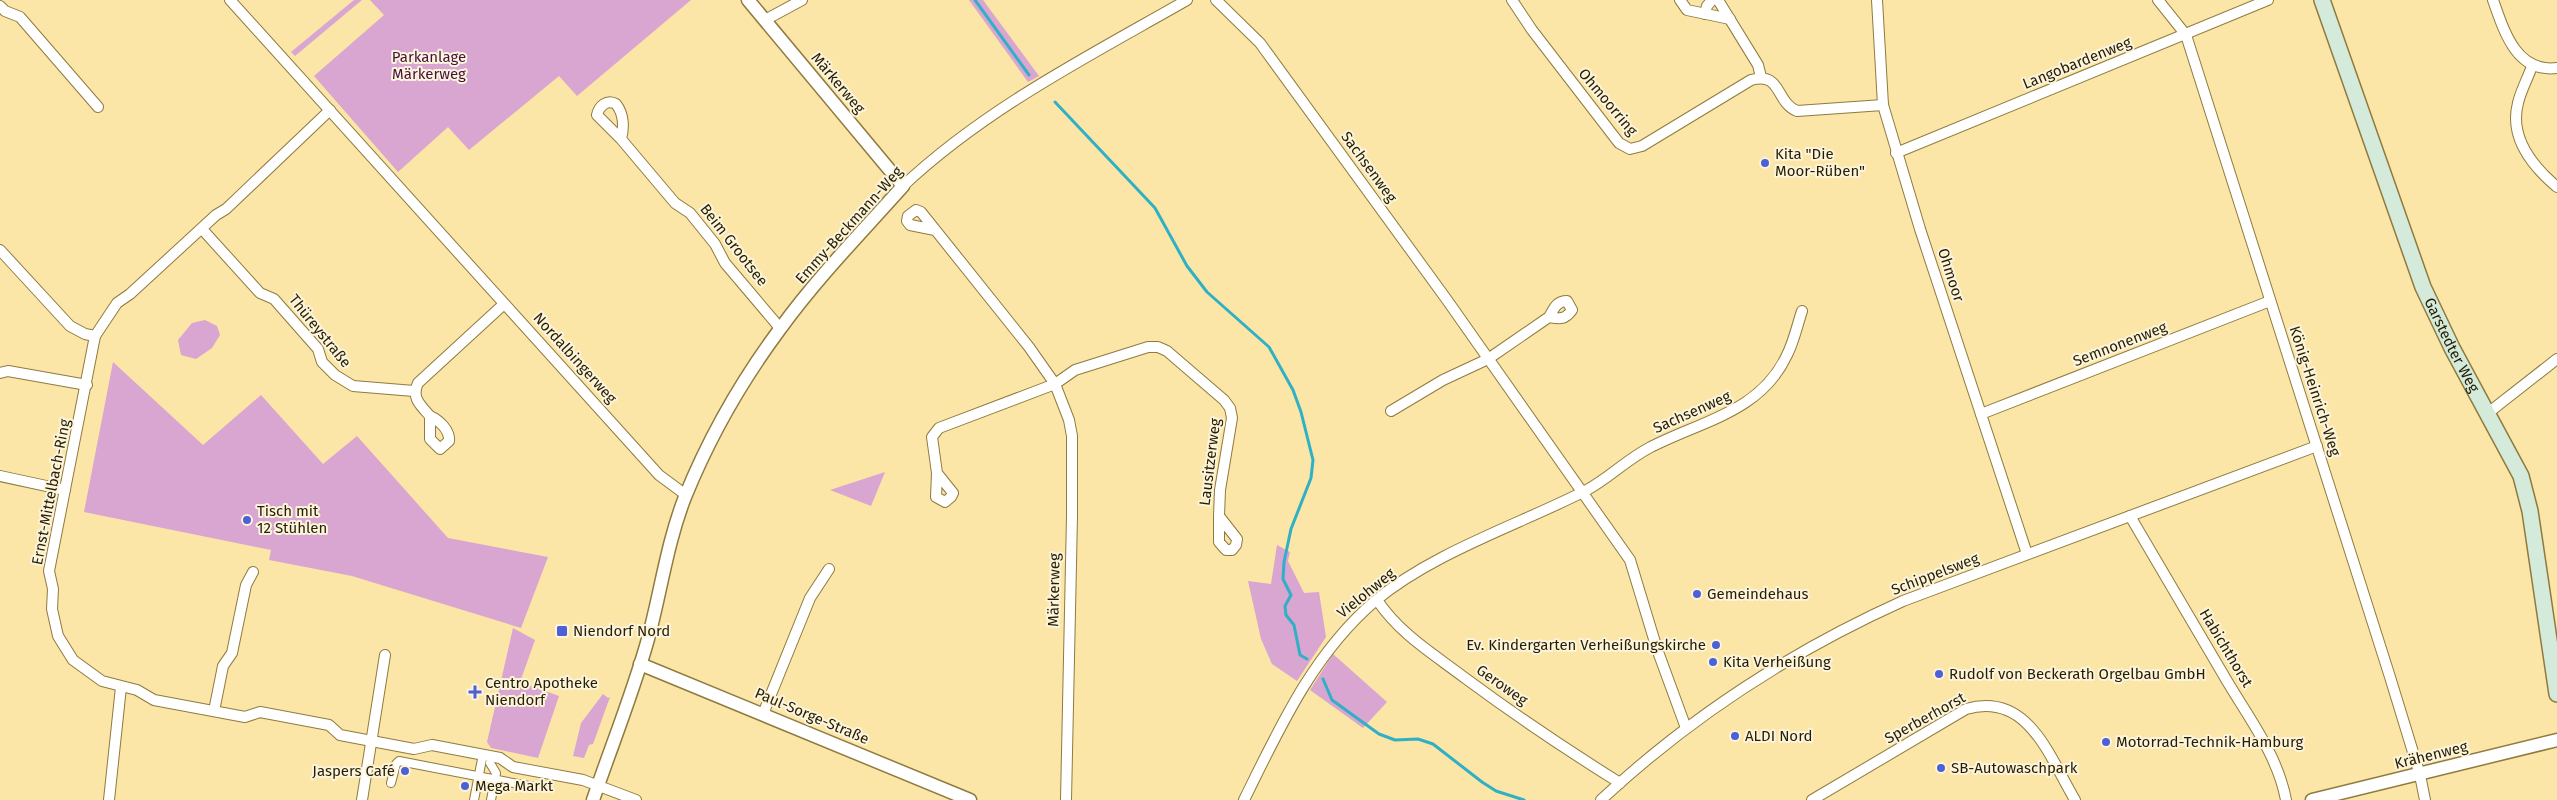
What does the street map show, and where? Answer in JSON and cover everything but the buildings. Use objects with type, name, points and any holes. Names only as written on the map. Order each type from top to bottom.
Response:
[{"type":"main road","name":"Garstedter Weg","points":[[2322,0],[2423,287],[2452,348],[2521,476],[2530,511],[2557,694]]},
{"type":"street","name":"Nordalbingerweg","points":[[230,0],[659,475],[686,495]]},
{"type":"street","name":"Märkerweg","points":[[748,0],[904,186]]},
{"type":"street","points":[[764,20],[802,0]]},
{"type":"street","name":"Emmy-Beckmann-Weg","points":[[686,495],[730,405],[780,328],[819,280],[904,186],[972,130],[1042,82],[1187,0]]},
{"type":"street","name":"Sachsenweg","points":[[1216,0],[1247,28],[1266,51],[1584,492],[1630,560],[1657,649],[1686,728]]},
{"type":"street","name":"Ohmoorring","points":[[1512,0],[1532,30],[1619,143],[1630,149],[1642,146],[1751,80],[1761,77]]},
{"type":"street","points":[[1680,0],[1687,10],[1730,19]]},
{"type":"street","points":[[1705,14],[1707,6],[1712,0]]},
{"type":"street","points":[[1718,0],[1758,65],[1761,77],[1772,82],[1786,104],[1797,111],[1883,105]]},
{"type":"street","name":"Ohmoor","points":[[1877,0],[1883,105],[1896,153],[2027,554]]},
{"type":"street","name":"König-Heinrich-Weg","points":[[2158,0],[2186,35],[2420,775],[2425,800]]},
{"type":"street","name":"Langobardenweg","points":[[1896,153],[2268,0]]},
{"type":"street","points":[[2493,0],[2510,44],[2532,66],[2557,68]]},
{"type":"street","points":[[0,6],[5,11],[20,17],[98,107]]},
{"type":"street","points":[[2532,66],[2518,102],[2516,124],[2518,139],[2542,174],[2557,187]]},
{"type":"street","name":"Ernst-Mittelbach-Ring","points":[[330,110],[295,142],[274,165],[130,294],[117,303],[95,336],[87,385],[49,571],[53,589],[54,624],[66,650],[82,668],[102,681],[137,690],[154,700],[245,717],[260,712],[330,725],[340,734],[414,749],[432,745],[483,754],[500,758],[513,767],[583,780],[636,800]]},
{"type":"street","name":"Beim Grootsee","points":[[621,139],[675,203],[690,213],[714,244],[725,263],[780,328]]},
{"type":"street","name":"Thüreystraße","points":[[202,229],[260,293],[274,299],[318,349],[322,362],[344,382],[375,389],[414,391]]},
{"type":"street","name":"Märkerweg","points":[[935,230],[1029,347],[1055,384],[1065,405],[1072,436],[1066,800]]},
{"type":"street","points":[[0,250],[70,326],[85,334],[95,336]]},
{"type":"street","name":"Semnonenweg","points":[[1980,414],[2270,301]]},
{"type":"street","points":[[430,416],[417,401],[414,391],[418,383],[504,304]]},
{"type":"street","name":"Sachsenweg","points":[[1584,492],[1643,451],[1671,436],[1724,416],[1756,397],[1779,370],[1802,312]]},
{"type":"street","points":[[1391,411],[1443,380],[1488,359],[1549,317]]},
{"type":"street","name":"Lausitzerweg","points":[[1055,384],[1075,370],[1148,346],[1167,351],[1224,400],[1230,408],[1232,418],[1220,490],[1219,516]]},
{"type":"street","points":[[2488,413],[2557,359]]},
{"type":"street","points":[[0,373],[8,371],[87,385]]},
{"type":"street","points":[[937,473],[932,437],[939,428],[1055,384]]},
{"type":"street","name":"Schippelsweg","points":[[1601,800],[1686,728],[1779,665],[1844,629],[1903,601],[2317,446]]},
{"type":"street","points":[[0,476],[65,490]]},
{"type":"street","name":"Vielohweg","points":[[1244,800],[1304,683],[1340,633],[1377,600],[1422,570],[1584,492]]},
{"type":"street","points":[[593,800],[640,664],[669,545],[686,495]]},
{"type":"street","name":"Habichthorst","points":[[2130,516],[2251,720],[2283,783],[2286,800]]},
{"type":"street","points":[[763,714],[810,598],[829,569]]},
{"type":"street","points":[[214,711],[223,666],[232,653],[246,585],[253,572]]},
{"type":"street","name":"Geroweg","points":[[1377,600],[1392,621],[1421,645],[1572,753],[1620,783]]},
{"type":"street","points":[[362,800],[385,655]]},
{"type":"street","name":"Paul-Sorge-Straße","points":[[640,664],[970,800]]},
{"type":"street","points":[[109,800],[121,687]]},
{"type":"street","name":"Sperberhorst","points":[[1812,800],[1966,709],[1982,705],[1997,705],[2017,713],[2028,724],[2075,800]]},
{"type":"street","name":"Krähenweg","points":[[2312,800],[2557,740]]},
{"type":"street","points":[[474,800],[483,754]]},
{"type":"street","points":[[394,779],[396,764],[399,761],[534,787]]},
{"type":"street","points":[[490,763],[496,773],[491,800]]},
{"type":"green space","points":[[354,0],[362,0],[295,56],[291,52]]},
{"type":"green space","name":"Parkanlage Märkerweg","points":[[370,0],[691,0],[577,96],[559,76],[469,150],[448,127],[398,172],[314,76],[384,15]]},
{"type":"green space","points":[[969,0],[983,0],[1039,76],[1028,82]]},
{"type":"green space","points":[[205,320],[217,326],[220,335],[212,348],[196,359],[181,355],[178,340],[192,323]]},
{"type":"green space","points":[[113,362],[203,445],[261,395],[323,464],[357,436],[448,538],[548,557],[521,628],[352,576],[269,560],[271,550],[84,512]]},
{"type":"green space","points":[[885,472],[871,506],[830,490]]},
{"type":"green space","points":[[1277,545],[1290,552],[1288,561],[1304,593],[1319,592],[1326,637],[1297,681],[1272,664],[1261,639],[1248,581],[1271,584]]},
{"type":"green space","points":[[513,628],[535,640],[520,682],[559,696],[538,758],[491,748],[487,742]]},
{"type":"green space","points":[[1333,654],[1387,702],[1363,728],[1310,690]]},
{"type":"green space","points":[[603,694],[608,698],[610,697],[593,744],[589,745],[584,758],[573,756],[581,723]]},
{"type":"waterway","points":[[975,0],[1029,75]]},
{"type":"waterway","points":[[1055,102],[1155,208],[1187,266],[1207,292],[1269,347],[1293,390],[1301,412],[1313,460],[1311,478],[1291,529],[1284,562],[1283,579],[1291,595],[1285,606],[1286,615],[1294,625],[1300,655],[1307,659]]},
{"type":"waterway","points":[[1323,679],[1332,700],[1379,734],[1395,740],[1418,739],[1433,744],[1496,791],[1524,800]]},
{"type":"place","name":"Kita \"Die Moor-Rüben\"","points":[[1765,163]]},
{"type":"place","name":"Tisch mit 12 Stühlen","points":[[247,520]]},
{"type":"place","name":"Gemeindehaus","points":[[1697,594]]},
{"type":"place","name":"Niendorf Nord","points":[[562,631]]},
{"type":"place","name":"Ev. Kindergarten Verheißungskirche","points":[[1716,645]]},
{"type":"place","name":"Kita Verheißung","points":[[1713,662]]},
{"type":"place","name":"Rudolf von Beckerath Orgelbau GmbH","points":[[1939,674]]},
{"type":"place","name":"Centro Apotheke Niendorf","points":[[475,692]]},
{"type":"place","name":"ALDI Nord","points":[[1735,736]]},
{"type":"place","name":"Motorrad-Technik-Hamburg","points":[[2106,742]]},
{"type":"place","name":"SB-Autowaschpark","points":[[1941,768]]},
{"type":"place","name":"Jaspers Café","points":[[405,771]]},
{"type":"place","name":"Mega Markt","points":[[465,786]]}]
